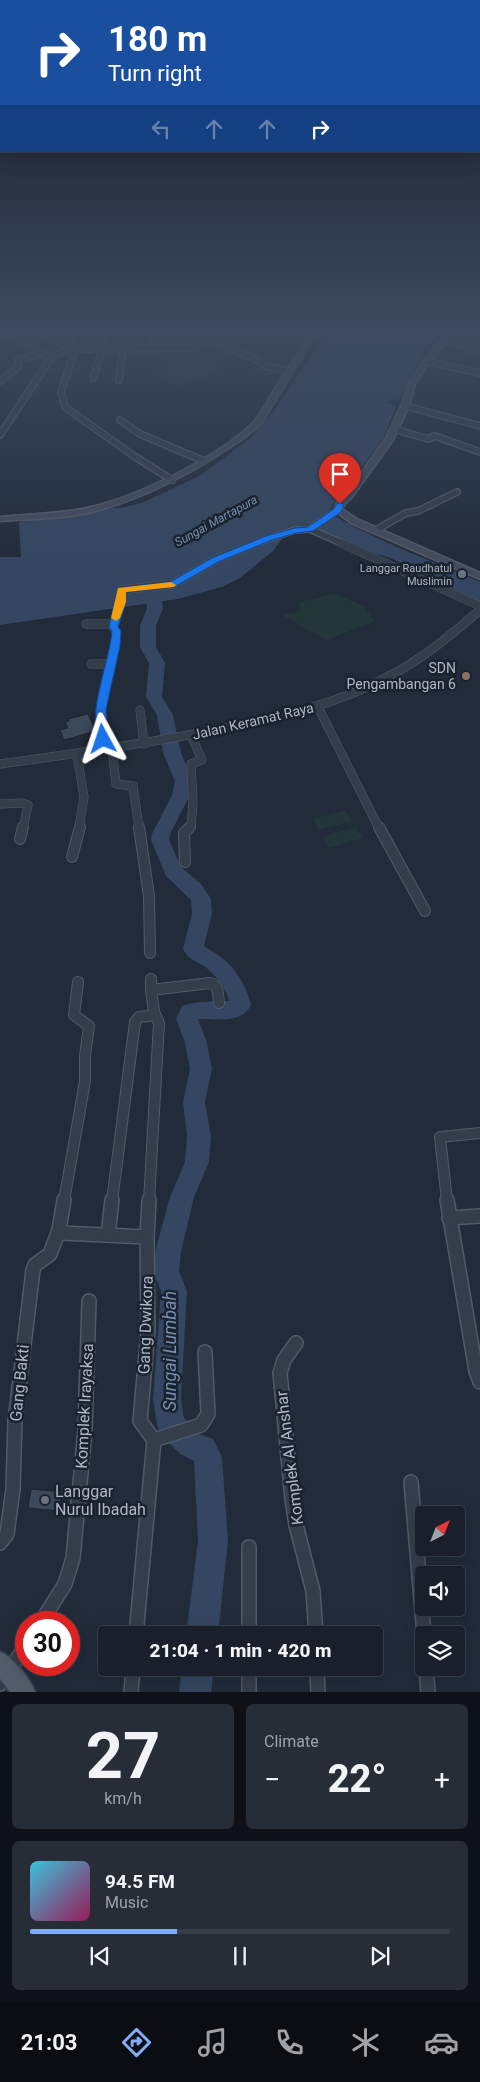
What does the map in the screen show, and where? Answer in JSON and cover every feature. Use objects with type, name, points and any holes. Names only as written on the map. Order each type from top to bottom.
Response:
[{"type":"main road","points":[[3,1674],[24,1692]]},
{"type":"street","points":[[0,435],[19,407]]},
{"type":"street","points":[[65,407],[134,456],[172,480]]},
{"type":"street","points":[[0,519],[81,512],[126,499],[172,480],[248,432],[258,422],[268,407]]},
{"type":"street","points":[[150,953],[149,896],[133,786],[116,784],[100,709],[115,646],[116,631],[113,627],[121,602],[122,590],[173,584],[215,560],[269,538],[295,530],[311,528],[335,512],[375,460],[394,429],[405,407]]},
{"type":"street","points":[[409,407],[480,426]]},
{"type":"street","points":[[120,420],[140,434],[204,461]]},
{"type":"street","points":[[394,429],[428,440],[435,436],[480,452]]},
{"type":"street","points":[[376,530],[406,513],[418,511],[457,492]]},
{"type":"street","points":[[335,512],[480,576]]},
{"type":"street","points":[[311,528],[480,606]]},
{"type":"street","name":"Jalan Keramat Raya","points":[[0,764],[163,741],[318,707],[379,682],[406,667],[441,642],[480,610]]},
{"type":"street","points":[[86,624],[114,624]]},
{"type":"street","points":[[90,664],[110,664]]},
{"type":"street","points":[[318,707],[389,848],[425,911]]},
{"type":"street","points":[[140,710],[144,744]]},
{"type":"street","points":[[186,862],[184,833],[191,826],[191,764],[202,760],[191,735]]},
{"type":"street","points":[[72,857],[83,814],[84,797],[77,754]]},
{"type":"street","points":[[0,804],[22,802],[28,805],[20,839]]},
{"type":"street","name":"Gang Bakti","points":[[0,1543],[7,1534],[13,1489],[15,1421],[33,1270],[35,1265],[50,1254],[59,1230],[85,1081],[85,1056],[89,1026],[74,1015],[78,982]]},
{"type":"street","points":[[108,1235],[135,1022],[139,1017],[149,1016],[154,1012],[151,984],[214,984],[217,988],[219,1003]]},
{"type":"street","name":"Gang Dwikora","points":[[154,1012],[158,1023],[147,1237],[148,1331],[140,1422],[158,1439]]},
{"type":"street","points":[[480,1133],[440,1137],[449,1218],[476,1370],[480,1382]]},
{"type":"street","points":[[449,1218],[480,1216]]},
{"type":"street","points":[[59,1230],[62,1232],[147,1237]]},
{"type":"street","name":"Komplek Irayaksa","points":[[48,1611],[64,1588],[70,1575],[73,1558],[85,1430],[90,1301]]},
{"type":"street","name":"Komplek Al Anshar","points":[[296,1343],[284,1360],[280,1373],[292,1499],[296,1525],[313,1592],[315,1626]]},
{"type":"street","points":[[137,1626],[158,1439],[201,1425],[208,1414],[205,1352]]},
{"type":"street","points":[[411,1482],[423,1626]]},
{"type":"street","points":[[248,1626],[249,1547]]},
{"type":"street","points":[[3,1674],[15,1659]]},
{"type":"street","points":[[131,1692],[132,1676]]},
{"type":"street","points":[[248,1676],[248,1692]]},
{"type":"street","points":[[318,1676],[318,1692]]},
{"type":"street","points":[[427,1676],[428,1692]]},
{"type":"green space","points":[[334,594],[358,603],[367,610],[374,622],[326,640],[282,615],[300,611],[299,602]]},
{"type":"green space","points":[[345,810],[352,821],[319,830],[313,819]]},
{"type":"green space","points":[[356,827],[363,838],[329,848],[323,837]]},
{"type":"water","name":"Sungai Martapura","points":[[276,407],[396,407],[383,439],[329,510],[353,526],[399,548],[480,582],[480,602],[393,559],[371,552],[308,524],[294,527],[287,532],[273,551],[240,578],[222,587],[178,599],[0,625],[0,557],[21,557],[19,522],[80,516],[142,503],[201,475],[252,437]]},
{"type":"building","points":[[88,714],[96,731],[64,740],[60,730],[68,728],[65,722],[69,721],[68,719]]},
{"type":"building","name":"Langgar Nurul Ibadah","points":[[31,1489],[62,1492],[59,1511],[28,1508]]},
{"type":"waterway","name":"Sungai Lumbah","points":[[151,578],[155,608],[148,626],[148,647],[154,655],[158,670],[154,697],[165,715],[172,753],[182,772],[184,781],[181,795],[161,834],[160,840],[173,871],[194,889],[201,899],[202,914],[193,949],[222,970],[234,987],[240,1005],[223,1011],[196,1010],[190,1012],[187,1019],[196,1043],[201,1069],[194,1102],[199,1136],[197,1162],[182,1197],[168,1252],[166,1271],[174,1291],[167,1399],[171,1425],[190,1444],[203,1449],[208,1457],[213,1541],[203,1626]]},
{"type":"waterway","name":"Sungai Lumbah","points":[[195,1692],[197,1676]]},
{"type":"slow traffic","points":[[116,618],[121,602],[122,590],[171,585]]},
{"type":"place","name":"Langgar Raudhatul Muslimin","points":[[462,574]]},
{"type":"place","name":"SDN Pengambangan 6","points":[[466,676]]},
{"type":"place","name":"Langgar Nurul Ibadah","points":[[45,1500]]},
{"type":"route","points":[[103,739],[100,709],[115,646],[116,631],[113,627],[121,602],[122,590],[173,584],[215,560],[269,538],[295,530],[310,529],[338,510],[340,504]]}]
